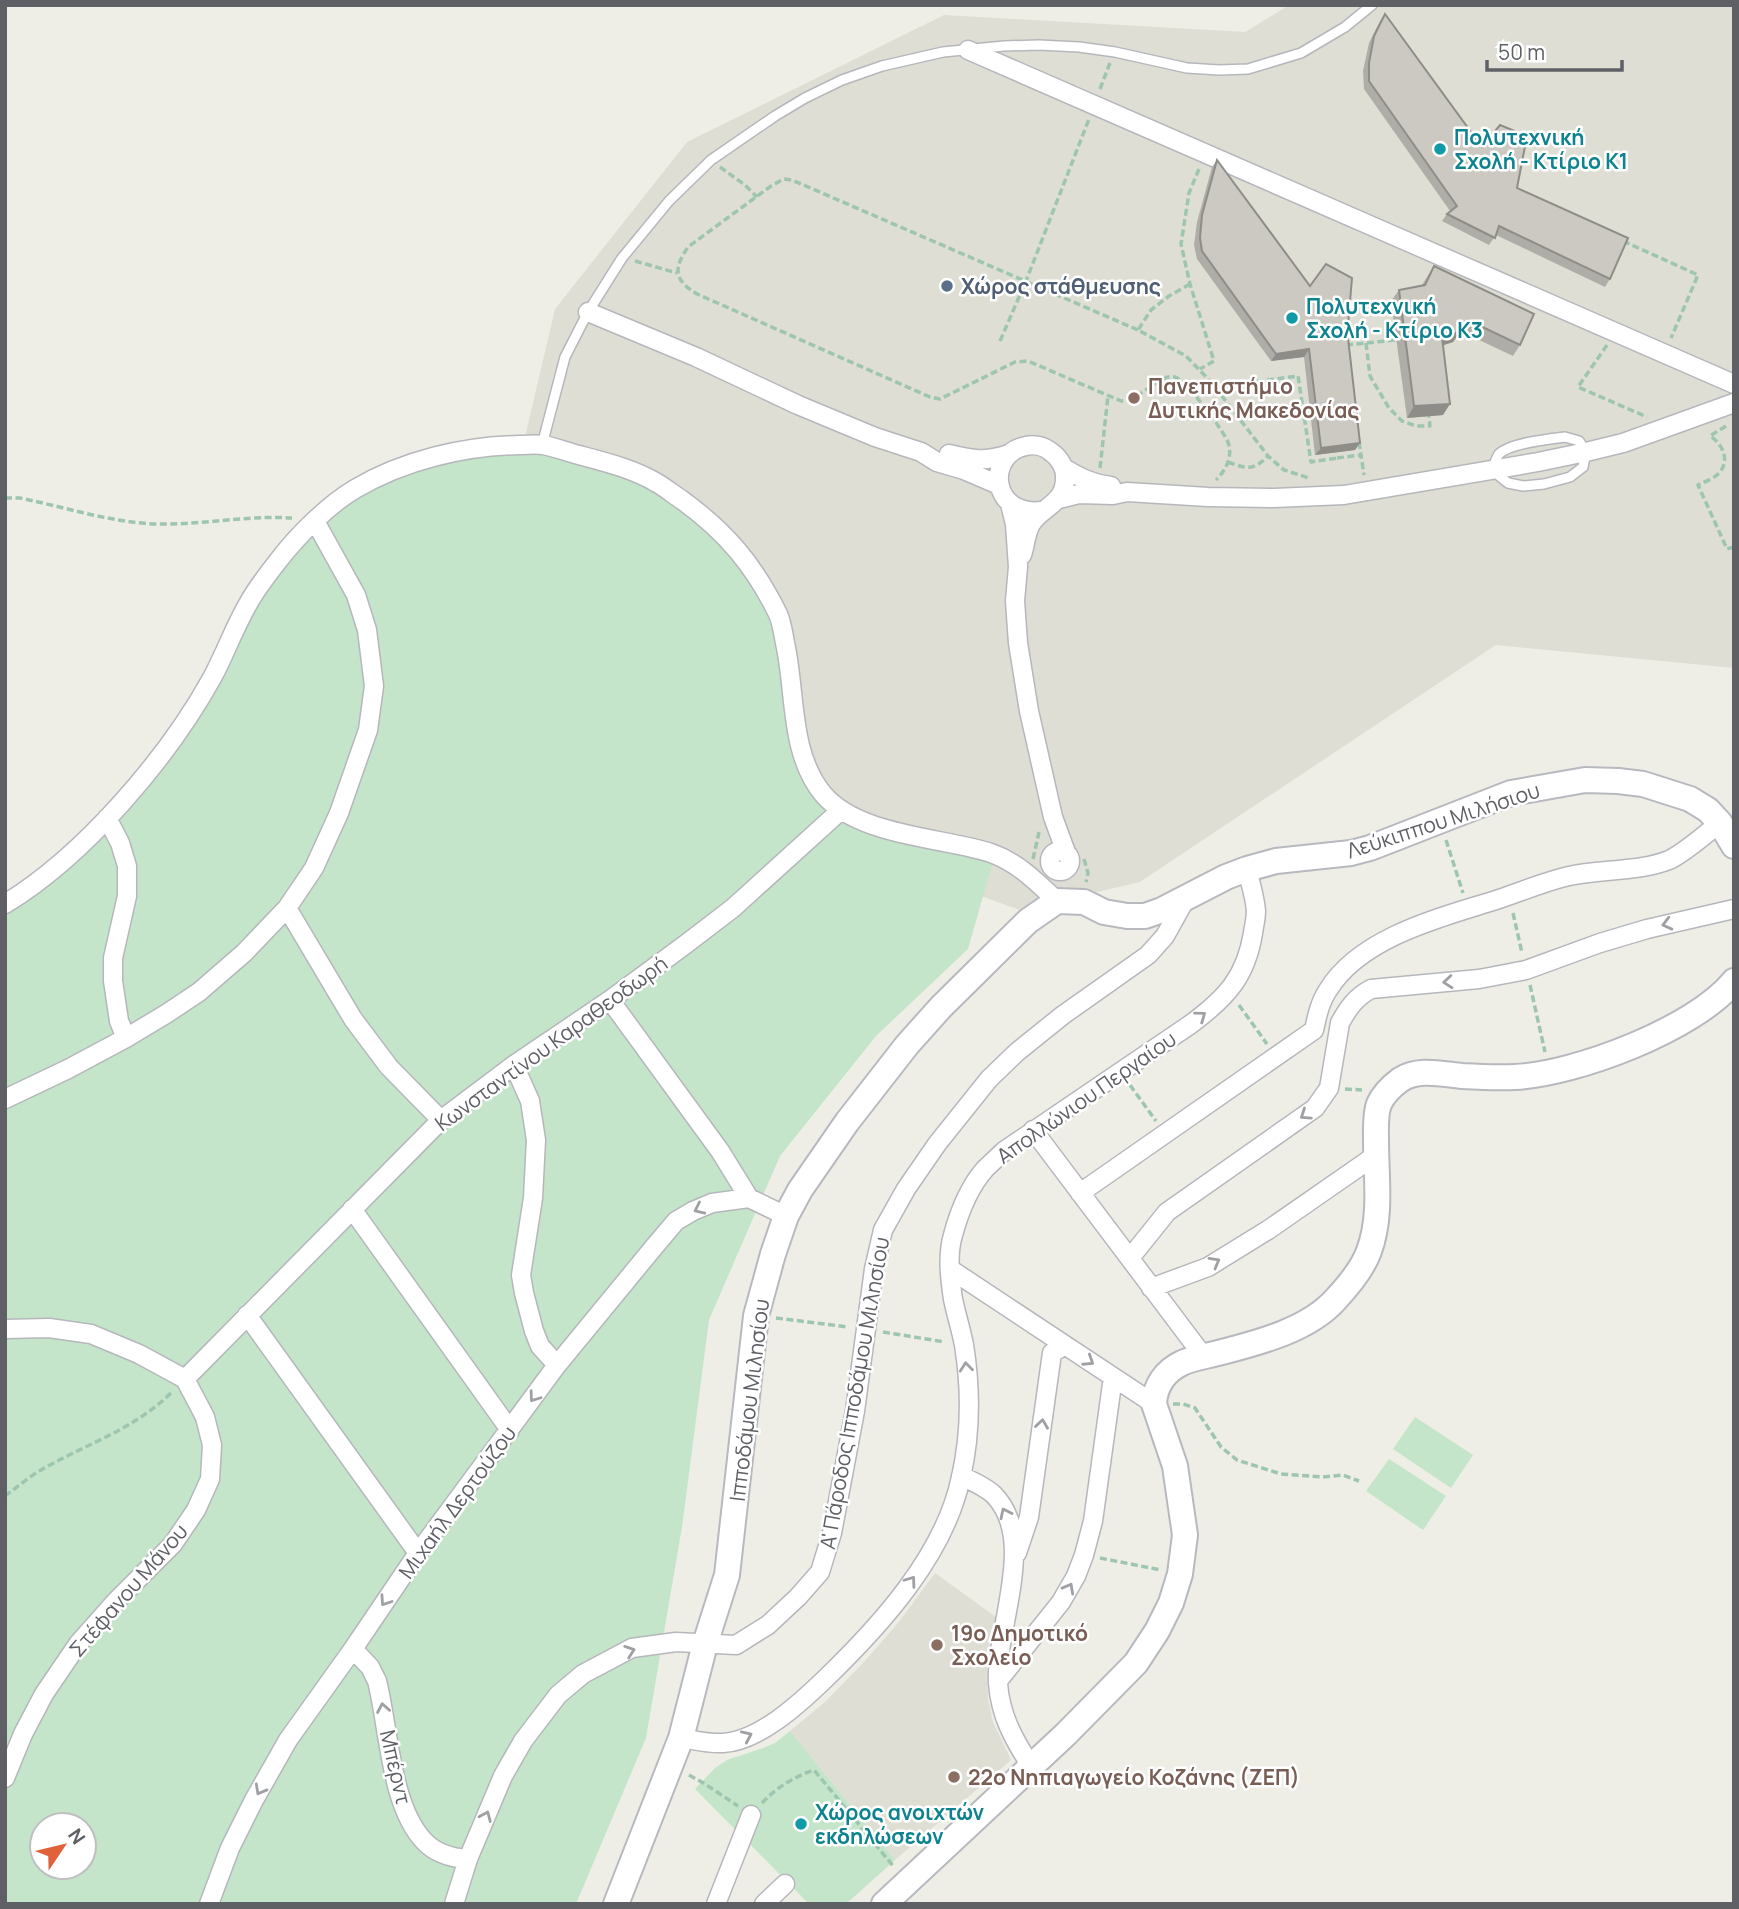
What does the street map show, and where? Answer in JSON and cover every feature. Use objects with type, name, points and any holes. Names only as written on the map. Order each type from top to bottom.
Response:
[{"type":"street","points":[[968,50],[1734,384]]},
{"type":"street","points":[[588,312],[696,357],[811,411],[921,452],[989,461],[1018,448],[1040,446],[1058,458],[1064,468],[1064,490],[1059,499],[1041,511],[1020,510],[1010,504],[999,485],[1002,463],[1009,454]]},
{"type":"street","points":[[1059,499],[1079,494],[1113,495],[1127,492],[1274,498],[1344,495],[1586,452],[1633,439],[1734,403]]},
{"type":"street","points":[[5,904],[57,866],[107,818],[142,779],[181,727],[212,677],[253,596],[288,548],[315,521],[354,490],[418,462],[447,453],[492,445],[542,445],[624,468],[657,482],[698,512],[733,544],[757,575],[780,618],[801,746],[810,774],[823,794],[840,811],[880,828],[995,854],[1025,871],[1058,901]]},
{"type":"street","points":[[921,452],[937,463],[964,470],[999,485]]},
{"type":"street","points":[[1064,468],[1080,478],[1127,492]]},
{"type":"street","points":[[1010,504],[1015,524],[1018,568],[1015,601],[1018,643],[1029,711],[1064,859],[1058,901]]},
{"type":"street","points":[[1018,568],[1029,527],[1041,511]]},
{"type":"street","points":[[5,1099],[126,1038],[198,992],[244,953],[287,908],[314,868],[339,813],[368,730],[374,686],[367,629],[356,595],[315,521]]},
{"type":"street","name":"Λεύκιππου Μιλήσιου","points":[[1058,901],[1084,902],[1104,912],[1145,916],[1248,869],[1276,861],[1351,853],[1370,848],[1511,793],[1585,780],[1643,784],[1670,792],[1708,810],[1720,823],[1734,846]]},
{"type":"street","name":"Κωνσταντίνου Καραθεοδωρή","points":[[185,1379],[441,1120],[514,1065],[610,1000],[733,908],[840,811]]},
{"type":"street","points":[[107,818],[120,843],[127,866],[128,896],[113,958],[113,981],[119,1021],[126,1038]]},
{"type":"street","points":[[1080,1193],[1314,1030],[1318,1011],[1327,991],[1352,963],[1372,948],[1398,934],[1569,876],[1670,859],[1720,823]]},
{"type":"street","name":"Απολλώνιου Περγαίου","points":[[681,1738],[709,1743],[737,1741],[767,1726],[819,1684],[857,1647],[888,1611],[923,1563],[949,1516],[961,1476],[969,1426],[964,1345],[953,1300],[950,1269],[952,1237],[971,1192],[984,1171],[1004,1151],[1213,1007],[1229,992],[1251,949],[1256,913],[1248,869]]},
{"type":"street","name":"Α' Πάροδος Ιπποδάμου Μιλησίου","points":[[454,1904],[468,1859],[503,1776],[523,1741],[558,1695],[583,1674],[632,1648],[676,1642],[736,1645],[768,1625],[820,1572],[832,1533],[855,1411],[874,1269],[883,1230],[906,1189],[937,1144],[989,1079],[1017,1052],[1063,1015],[1148,955],[1165,936],[1185,900]]},
{"type":"street","name":"Ιπποδάμου Μιλησίου","points":[[616,1904],[681,1738],[705,1644],[727,1575],[756,1316],[786,1216],[800,1190],[847,1122],[907,1045],[941,1007],[1028,921],[1058,901]]},
{"type":"street","points":[[287,908],[353,1019],[389,1067],[441,1120]]},
{"type":"street","points":[[1129,1258],[1167,1212],[1315,1108],[1329,1088],[1340,1023],[1358,996],[1371,989],[1479,979],[1526,970],[1636,932],[1734,909]]},
{"type":"street","points":[[884,1904],[1066,1734],[1136,1662],[1157,1631],[1181,1574],[1185,1535],[1175,1466],[1154,1404],[1158,1384],[1183,1362],[1253,1344],[1311,1320],[1335,1301],[1355,1276],[1369,1252],[1376,1222],[1376,1130],[1379,1104],[1388,1091],[1401,1079],[1420,1073],[1516,1077],[1594,1060],[1668,1030],[1705,1008],[1734,981]]},
{"type":"street","points":[[610,1000],[720,1151],[749,1199],[786,1216]]},
{"type":"street","points":[[514,1065],[530,1101],[536,1139],[533,1198],[522,1275],[524,1293],[534,1331],[541,1346],[557,1365]]},
{"type":"street","points":[[1033,1130],[1204,1357]]},
{"type":"street","points":[[1151,1287],[1208,1267],[1268,1230],[1376,1155]]},
{"type":"street","name":"Μιχαήλ Δερτούζου","points":[[209,1904],[230,1848],[288,1740],[418,1553],[557,1365],[676,1222],[712,1203],[749,1199]]},
{"type":"street","points":[[352,1209],[510,1430]]},
{"type":"street","points":[[950,1269],[1154,1404]]},
{"type":"street","points":[[247,1315],[418,1553]]},
{"type":"street","points":[[5,1329],[49,1328],[91,1334],[139,1354],[185,1379]]},
{"type":"street","points":[[1013,1563],[1029,1517],[1052,1353],[1065,1345]]},
{"type":"street","points":[[998,1681],[1061,1602],[1084,1555],[1093,1521],[1113,1377]]},
{"type":"street","name":"Στέφανου Μάνου","points":[[5,1777],[44,1694],[78,1644],[173,1544],[196,1510],[209,1479],[212,1445],[205,1416],[185,1379]]},
{"type":"street","points":[[961,1476],[993,1493],[1005,1509],[1010,1524],[1013,1563],[1011,1598],[999,1661],[998,1681],[1006,1724],[1031,1766]]},
{"type":"street","name":"Μπέρντ","points":[[353,1649],[370,1667],[377,1681],[402,1803],[413,1827],[435,1850],[453,1858],[468,1859]]},
{"type":"street","points":[[716,1904],[751,1815]]},
{"type":"street","points":[[764,1904],[785,1884]]},
{"type":"lane","points":[[542,445],[565,357],[588,312],[622,258],[669,201],[711,160],[805,98],[842,80],[911,58],[1004,46],[1079,47],[1187,68],[1248,69],[1301,53],[1345,27],[1372,5]]},
{"type":"path","points":[[1000,341],[1026,282],[1115,52]]},
{"type":"path","points":[[1200,369],[1214,361],[1189,284],[1181,244],[1185,211],[1193,180],[1206,154]]},
{"type":"path","points":[[711,160],[746,185],[757,197]]},
{"type":"path","points":[[1208,482],[1215,481],[1223,473],[1230,447],[1225,435],[1188,386],[1176,377],[1164,377],[1143,393],[1130,400],[1121,401],[1028,361],[1014,362],[940,399],[930,397],[697,294],[683,286],[677,273],[679,261],[688,247],[757,197],[784,179],[792,180],[1138,330],[1186,356],[1215,387],[1268,456],[1284,470],[1317,478]]},
{"type":"path","points":[[1617,238],[1698,275],[1665,354]]},
{"type":"path","points":[[622,258],[677,273]]},
{"type":"path","points":[[1138,330],[1151,310],[1189,284]]},
{"type":"path","points":[[1616,332],[1578,387],[1652,419]]},
{"type":"path","points":[[1343,345],[1396,340]]},
{"type":"path","points":[[1366,343],[1370,376],[1389,408],[1402,421],[1416,426],[1430,426],[1429,416]]},
{"type":"path","points":[[1215,387],[1298,376],[1311,462],[1336,456],[1361,455]]},
{"type":"path","points":[[1099,484],[1108,396]]},
{"type":"path","points":[[1730,423],[1710,436],[1717,440],[1724,454],[1724,465],[1717,475],[1698,485],[1727,549],[1734,547]]},
{"type":"path","points":[[1359,441],[1364,476]]},
{"type":"path","points":[[1228,462],[1246,468],[1256,467],[1268,456]]},
{"type":"path","points":[[5,498],[20,498],[111,518],[156,524],[277,518],[315,521]]},
{"type":"path","points":[[1440,822],[1468,909]]},
{"type":"path","points":[[1064,859],[1088,873],[1084,902]]},
{"type":"path","points":[[1509,896],[1550,1071]]},
{"type":"path","points":[[1229,992],[1276,1056]]},
{"type":"path","points":[[1121,1072],[1165,1133]]},
{"type":"path","points":[[1329,1088],[1388,1091]]},
{"type":"path","points":[[5,1496],[36,1474],[156,1408],[185,1379]]},
{"type":"path","points":[[1154,1404],[1183,1404],[1195,1408],[1221,1447],[1237,1460],[1281,1474],[1322,1477],[1343,1475],[1359,1481]]},
{"type":"path","points":[[1084,1555],[1181,1574]]},
{"type":"path","points":[[705,1783],[751,1815],[772,1792],[797,1776],[814,1770],[906,1883]]},
{"type":"shaded area","name":"Πανεπιστήμιο Δυτικής Μακεδονίας","points":[[1289,5],[1734,5],[1734,668],[1496,645],[1140,882],[1020,910],[774,822],[513,488],[555,309],[687,142],[944,15],[1245,32]]},
{"type":"shaded area","points":[[935,1573],[996,1617],[987,1667],[988,1699],[993,1722],[1011,1760],[895,1860],[790,1731],[825,1702],[864,1662],[898,1623]]},
{"type":"green space","points":[[492,445],[590,458],[698,512],[780,618],[801,745],[840,811],[995,854],[968,949],[876,1036],[780,1156],[709,1320],[682,1527],[646,1738],[576,1904],[5,1904],[5,904],[142,779],[247,605],[354,490]]},
{"type":"green space","points":[[1415,1417],[1473,1455],[1451,1488],[1393,1449]]},
{"type":"green space","points":[[1389,1459],[1446,1496],[1423,1530],[1366,1491]]},
{"type":"green space","points":[[790,1731],[895,1860],[846,1904],[809,1904],[695,1789],[715,1768],[727,1760],[775,1743]]},
{"type":"building","name":"Πολυτεχνική Σχολή - Κτίριο Κ1","points":[[1385,14],[1482,147],[1500,125],[1527,136],[1517,188],[1628,238],[1610,279],[1499,226],[1495,238],[1447,214],[1457,206],[1369,81],[1374,36]]},
{"type":"building","name":"Πολυτεχνική Σχολή - Κτίριο Κ3","points":[[1217,160],[1310,286],[1326,264],[1352,278],[1348,338],[1360,443],[1321,448],[1309,349],[1276,354],[1202,251],[1202,215]]},
{"type":"building","points":[[1434,266],[1534,314],[1520,345],[1468,320],[1461,331],[1442,337],[1450,404],[1414,406],[1399,290],[1425,285]]},
{"type":"place","name":"Πολυτεχνική Σχολή - Κτίριο Κ1","points":[[1440,149]]},
{"type":"place","name":"Χώρος στάθμευσης","points":[[947,286]]},
{"type":"place","name":"Πολυτεχνική Σχολή - Κτίριο Κ3","points":[[1292,318]]},
{"type":"place","name":"Πανεπιστήμιο Δυτικής Μακεδονίας","points":[[1134,398]]},
{"type":"place","name":"19ο Δημοτικό Σχολείο","points":[[937,1645]]},
{"type":"place","name":"22ο Νηπιαγωγείο Κοζάνης (ΖΕΠ)","points":[[954,1777]]},
{"type":"place","name":"Χώρος ανοιχτών εκδηλώσεων","points":[[801,1824]]}]
